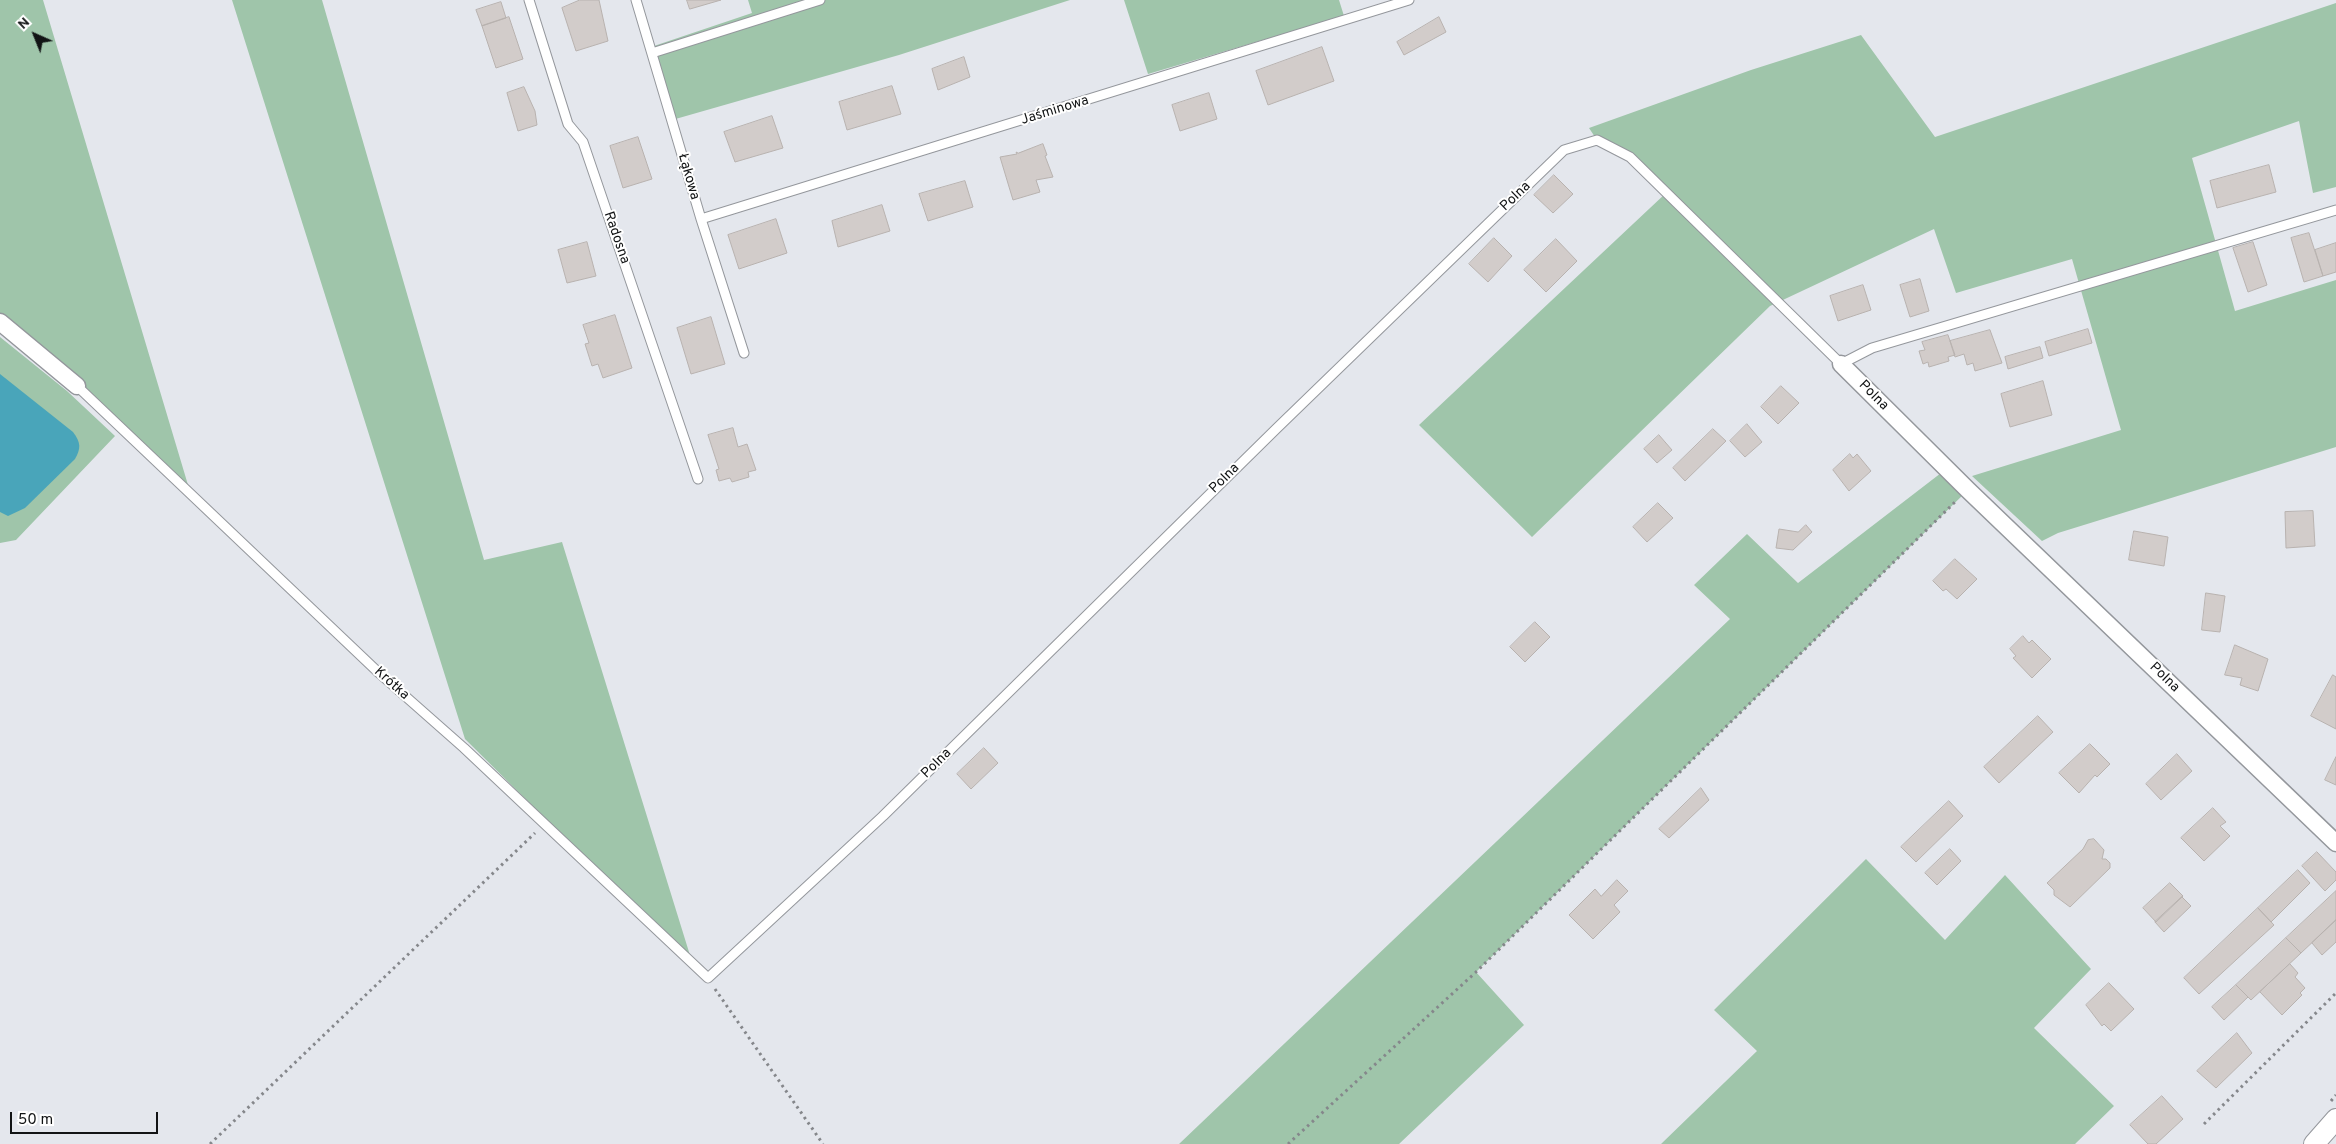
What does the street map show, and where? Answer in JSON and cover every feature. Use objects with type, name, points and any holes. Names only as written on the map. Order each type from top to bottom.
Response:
[{"type":"street","points":[[0,322],[77,386]]},
{"type":"street","name":"Polna","points":[[1841,364],[1968,490],[2336,843]]},
{"type":"street","points":[[2314,1144],[2336,1118]]},
{"type":"lane","name":"Radosna","points":[[529,0],[568,124],[583,142],[698,479]]},
{"type":"lane","name":"Łąkowa","points":[[636,0],[701,220],[744,353]]},
{"type":"lane","points":[[652,53],[820,0]]},
{"type":"lane","name":"Jaśminowa","points":[[701,220],[1409,0]]},
{"type":"lane","name":"Polna","points":[[708,978],[883,816],[1269,436],[1564,150],[1598,140],[1630,157],[1841,364]]},
{"type":"lane","points":[[1841,364],[1872,348],[2336,210]]},
{"type":"lane","name":"Krótka","points":[[77,386],[379,673],[464,748],[708,978]]},
{"type":"path","points":[[1288,1144],[1476,972],[1968,490]]},
{"type":"path","points":[[210,1144],[545,824]]},
{"type":"path","points":[[708,978],[823,1144]]},
{"type":"path","points":[[2204,1124],[2336,993]]},
{"type":"green space","points":[[0,0],[43,0],[191,495],[0,322]]},
{"type":"green space","points":[[232,0],[322,0],[484,560],[562,542],[693,965],[465,739]]},
{"type":"green space","points":[[748,0],[1070,0],[899,55],[672,120],[654,46],[752,13]]},
{"type":"green space","points":[[1124,0],[1339,0],[1344,16],[1148,74]]},
{"type":"green space","points":[[2336,3],[2336,187],[2313,193],[2299,121],[2192,158],[2235,311],[2336,280],[2336,447],[2058,533],[2042,541],[1972,476],[2121,430],[2072,259],[1956,293],[1934,229],[1770,306],[1532,537],[1419,425],[1666,193],[1630,157],[1597,140],[1589,128],[1751,70],[1861,35],[1935,137]]},
{"type":"green space","points":[[0,337],[67,391],[115,436],[16,540],[0,543]]},
{"type":"green space","points":[[1941,473],[1968,490],[1476,972],[1524,1025],[1399,1144],[1179,1144],[1730,619],[1694,585],[1747,534],[1798,583]]},
{"type":"green space","points":[[1866,859],[1945,940],[2005,875],[2091,969],[2034,1028],[2114,1106],[2075,1144],[1661,1144],[1757,1051],[1714,1010]]},
{"type":"water","points":[[0,374],[73,432],[78,439],[79,445],[75,459],[25,508],[8,516],[0,512]]},
{"type":"building","points":[[580,0],[599,0],[608,41],[576,51],[562,8]]},
{"type":"building","points":[[687,0],[721,0],[690,9]]},
{"type":"building","points":[[501,2],[506,18],[482,26],[476,10]]},
{"type":"building","points":[[509,17],[523,59],[496,68],[482,26]]},
{"type":"building","points":[[1439,17],[1446,32],[1404,55],[1397,42]]},
{"type":"building","points":[[1322,47],[1334,81],[1268,105],[1256,71]]},
{"type":"building","points":[[964,57],[970,77],[938,90],[932,69]]},
{"type":"building","points":[[892,86],[901,114],[847,130],[839,102]]},
{"type":"building","points":[[524,87],[535,111],[537,125],[518,131],[507,93]]},
{"type":"building","points":[[1209,93],[1217,119],[1180,131],[1172,105]]},
{"type":"building","points":[[772,116],[783,148],[735,162],[724,132]]},
{"type":"building","points":[[638,137],[652,179],[623,188],[610,146]]},
{"type":"building","points":[[1043,144],[1047,155],[1045,156],[1053,177],[1036,180],[1040,192],[1013,200],[1000,157],[1017,154],[1016,152],[1018,153]]},
{"type":"building","points":[[2269,165],[2276,192],[2217,208],[2210,181]]},
{"type":"building","points":[[1554,175],[1573,194],[1553,213],[1534,195]]},
{"type":"building","points":[[965,181],[973,207],[928,221],[919,194]]},
{"type":"building","points":[[882,205],[890,231],[838,247],[832,221]]},
{"type":"building","points":[[776,219],[787,253],[739,269],[728,235]]},
{"type":"building","points":[[2309,233],[2323,276],[2304,282],[2291,238]]},
{"type":"building","points":[[1494,238],[1512,256],[1488,282],[1469,264]]},
{"type":"building","points":[[1556,239],[1577,261],[1546,292],[1524,270]]},
{"type":"building","points":[[587,242],[596,276],[567,283],[558,250]]},
{"type":"building","points":[[2253,242],[2267,285],[2248,292],[2233,248]]},
{"type":"building","points":[[2336,243],[2336,272],[2323,276],[2315,250]]},
{"type":"building","points":[[1920,279],[1929,311],[1910,317],[1900,285]]},
{"type":"building","points":[[1863,285],[1871,310],[1838,321],[1830,296]]},
{"type":"building","points":[[615,315],[632,368],[603,378],[598,364],[592,366],[585,344],[589,343],[583,325]]},
{"type":"building","points":[[711,317],[725,364],[691,374],[677,328]]},
{"type":"building","points":[[2088,329],[2092,343],[2049,356],[2045,342]]},
{"type":"building","points":[[1990,330],[2002,363],[1975,371],[1973,363],[1967,365],[1964,354],[1955,357],[1950,341]]},
{"type":"building","points":[[1948,335],[1955,355],[1948,357],[1949,361],[1929,367],[1928,362],[1923,364],[1919,351],[1925,350],[1922,342]]},
{"type":"building","points":[[2040,347],[2043,358],[2008,369],[2005,357]]},
{"type":"building","points":[[2043,381],[2052,415],[2010,427],[2001,394]]},
{"type":"building","points":[[1781,386],[1799,403],[1778,424],[1761,407]]},
{"type":"building","points":[[1747,424],[1762,442],[1745,457],[1730,441]]},
{"type":"building","points":[[733,428],[738,447],[747,444],[756,470],[748,472],[749,477],[732,482],[730,478],[719,481],[716,470],[719,469],[708,435]]},
{"type":"building","points":[[1713,429],[1726,441],[1685,481],[1673,468]]},
{"type":"building","points":[[1659,435],[1672,450],[1657,463],[1644,449]]},
{"type":"building","points":[[1850,454],[1853,458],[1857,454],[1871,471],[1849,491],[1833,470]]},
{"type":"building","points":[[1658,503],[1673,518],[1647,542],[1633,527]]},
{"type":"building","points":[[2313,511],[2315,546],[2286,548],[2285,512]]},
{"type":"building","points":[[1806,525],[1812,532],[1793,550],[1776,548],[1779,529],[1798,532]]},
{"type":"building","points":[[2134,531],[2168,537],[2164,566],[2129,560]]},
{"type":"building","points":[[1955,559],[1977,579],[1957,599],[1946,589],[1943,591],[1933,581]]},
{"type":"building","points":[[2206,593],[2225,596],[2220,632],[2202,630]]},
{"type":"building","points":[[1535,622],[1550,637],[1525,662],[1510,647]]},
{"type":"building","points":[[2023,636],[2029,643],[2032,640],[2051,659],[2032,678],[2013,658],[2016,656],[2010,649]]},
{"type":"building","points":[[2235,645],[2268,659],[2258,691],[2240,685],[2242,678],[2225,675]]},
{"type":"building","points":[[2333,675],[2336,677],[2336,729],[2311,716]]},
{"type":"building","points":[[2038,716],[2053,732],[1999,783],[1984,767]]},
{"type":"building","points":[[2090,744],[2110,764],[2097,777],[2095,775],[2079,793],[2059,773]]},
{"type":"building","points":[[984,748],[998,763],[971,789],[957,774]]},
{"type":"building","points":[[2177,754],[2192,771],[2161,800],[2146,784]]},
{"type":"building","points":[[2336,757],[2336,785],[2325,780]]},
{"type":"building","points":[[1701,788],[1709,800],[1669,838],[1659,829]]},
{"type":"building","points":[[1949,801],[1963,816],[1916,862],[1901,847]]},
{"type":"building","points":[[2213,808],[2226,822],[2220,826],[2230,836],[2204,861],[2181,838]]},
{"type":"building","points":[[2094,839],[2104,850],[2102,859],[2106,859],[2110,863],[2110,868],[2070,907],[2054,895],[2054,890],[2047,883],[2083,849],[2088,840]]},
{"type":"building","points":[[1950,849],[1961,861],[1937,885],[1925,873]]},
{"type":"building","points":[[2317,852],[2336,872],[2336,880],[2325,891],[2302,866]]},
{"type":"building","points":[[2298,870],[2310,883],[2271,922],[2258,908]]},
{"type":"building","points":[[1617,880],[1628,891],[1614,905],[1620,912],[1593,939],[1569,915],[1595,889],[1601,896]]},
{"type":"building","points":[[2170,883],[2183,896],[2156,922],[2143,908]]},
{"type":"building","points":[[2336,891],[2336,920],[2301,953],[2286,938]]},
{"type":"building","points":[[2182,897],[2191,906],[2164,932],[2155,922]]},
{"type":"building","points":[[2258,908],[2274,925],[2199,994],[2184,978]]},
{"type":"building","points":[[2336,920],[2336,942],[2322,955],[2312,943]]},
{"type":"building","points":[[2286,938],[2301,953],[2251,1000],[2236,985]]},
{"type":"building","points":[[2290,964],[2298,973],[2295,977],[2305,988],[2300,993],[2302,995],[2282,1015],[2260,992]]},
{"type":"building","points":[[2109,983],[2134,1009],[2111,1031],[2104,1024],[2102,1026],[2086,1005]]},
{"type":"building","points":[[2236,985],[2248,997],[2224,1020],[2212,1007]]},
{"type":"building","points":[[2237,1033],[2252,1053],[2216,1088],[2197,1071]]},
{"type":"building","points":[[2162,1096],[2183,1119],[2156,1144],[2148,1144],[2130,1125]]}]
